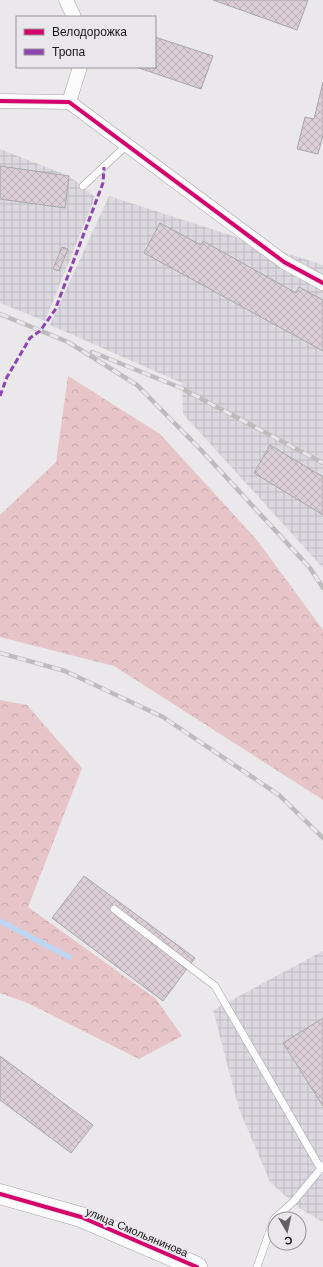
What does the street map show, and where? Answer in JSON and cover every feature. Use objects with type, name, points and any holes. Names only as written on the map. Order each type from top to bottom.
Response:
[{"type":"street","points":[[66,0],[74,16]]},
{"type":"street","points":[[69,102],[80,68]]},
{"type":"street","points":[[0,101],[69,102],[284,262],[323,283]]},
{"type":"street","name":"улица Смольянинова","points":[[1,1195],[81,1217],[197,1267]]},
{"type":"lane","points":[[83,186],[126,145]]},
{"type":"lane","points":[[114,909],[215,986],[322,1168],[293,1202],[274,1220],[257,1265]]},
{"type":"shaded area","points":[[0,149],[69,176],[95,197],[45,321],[0,303]]},
{"type":"shaded area","points":[[109,196],[323,265],[323,568],[183,414],[182,383],[50,325]]},
{"type":"shaded area","points":[[323,951],[323,1222],[307,1213],[307,1211],[299,1208],[270,1182],[239,1109],[213,1010]]},
{"type":"green space","points":[[68,376],[160,434],[257,540],[323,630],[323,800],[114,666],[0,637],[0,515],[56,462]]},
{"type":"green space","points":[[0,700],[27,705],[82,768],[28,907],[156,999],[182,1036],[139,1059],[30,1004],[0,993]]},
{"type":"building","points":[[213,0],[308,0],[297,30]]},
{"type":"building","points":[[156,37],[213,56],[201,89],[139,68],[156,68]]},
{"type":"building","points":[[323,82],[323,135],[318,154],[297,149],[305,117],[314,119]]},
{"type":"building","points":[[0,166],[69,176],[65,208],[0,199]]},
{"type":"building","points":[[160,223],[201,245],[203,241],[296,293],[299,287],[323,300],[323,351],[144,253]]},
{"type":"building","points":[[62,247],[68,249],[59,271],[53,269]]},
{"type":"building","points":[[270,445],[323,477],[323,515],[254,473]]},
{"type":"building","points":[[84,876],[195,958],[163,1001],[52,918]]},
{"type":"building","points":[[323,1018],[323,1106],[283,1043]]},
{"type":"building","points":[[0,1056],[93,1125],[71,1153],[0,1100]]},
{"type":"waterway","points":[[0,921],[69,957]]},
{"type":"railway","points":[[0,314],[68,342],[137,385],[201,450],[310,568],[323,588]]},
{"type":"railway","points":[[92,352],[181,388],[323,463]]},
{"type":"railway","points":[[0,653],[65,671],[163,717],[279,795],[323,838]]},
{"type":"marked path","points":[[0,396],[7,377],[30,338],[40,331],[55,310],[103,183],[104,167]]},
{"type":"cycle path","points":[[0,101],[69,102],[284,262],[323,283]]},
{"type":"cycle path","points":[[0,1194],[81,1217],[197,1267]]}]
